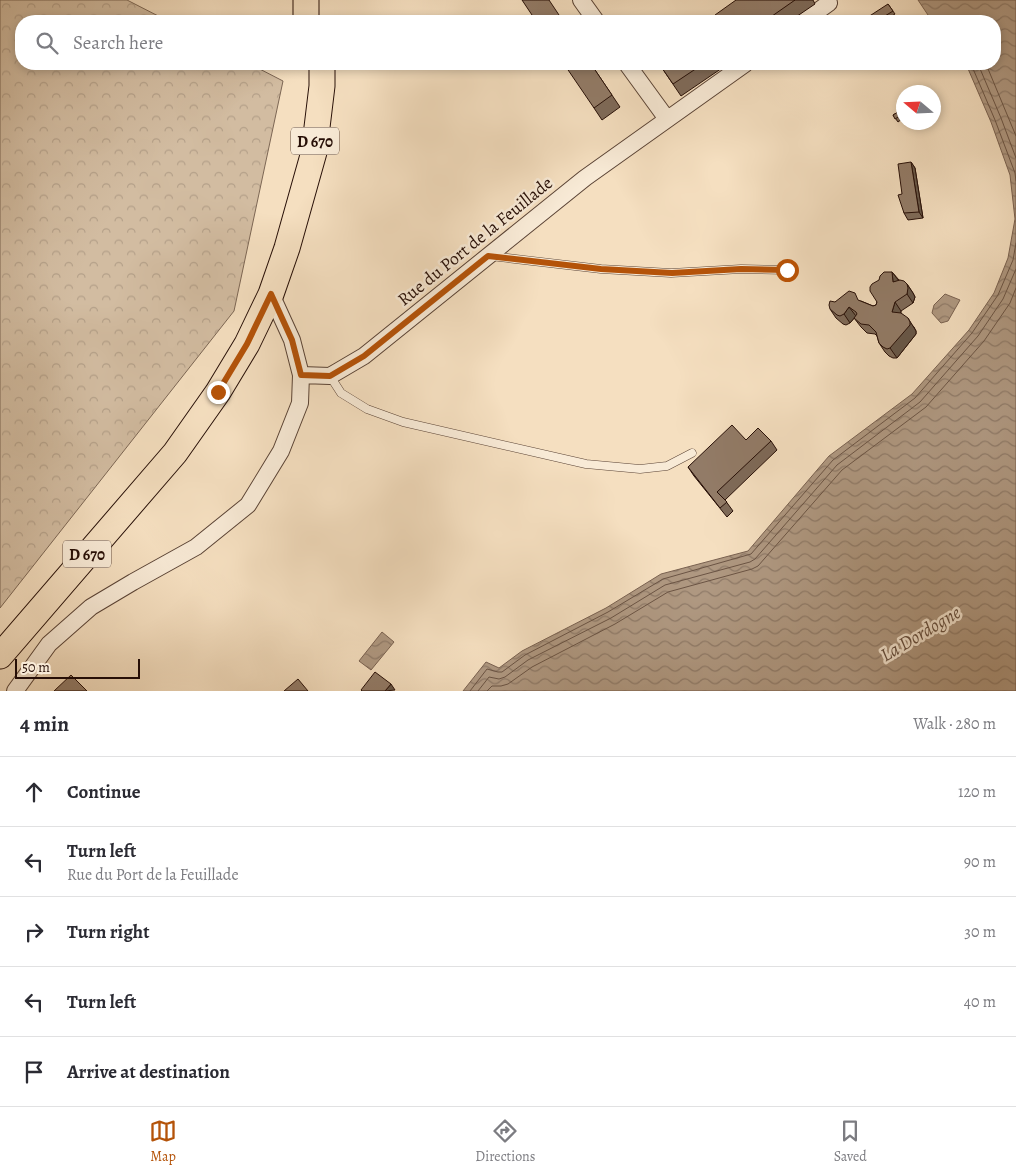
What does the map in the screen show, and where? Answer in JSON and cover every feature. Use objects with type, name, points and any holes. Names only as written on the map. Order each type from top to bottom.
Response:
[{"type":"main road","points":[[306,0],[306,15]]},
{"type":"main road","points":[[323,0],[323,15]]},
{"type":"main road","name":"D 670","points":[[296,217],[303,151],[307,70]]},
{"type":"main road","name":"D 670","points":[[0,656],[175,452],[218,392],[247,344],[271,294],[287,248],[314,152],[322,86],[322,70]]},
{"type":"street","points":[[581,0],[592,15]]},
{"type":"street","points":[[812,15],[829,3]]},
{"type":"street","points":[[631,70],[667,119]]},
{"type":"street","name":"Rue du Port de la Feuillade","points":[[330,376],[364,356],[585,178],[736,70]]},
{"type":"street","points":[[15,691],[49,644],[91,607],[196,547],[248,504],[281,451],[300,403],[301,375],[292,340],[271,294]]},
{"type":"street","points":[[301,375],[330,376]]},
{"type":"lane","points":[[488,256],[601,269],[672,273],[741,269],[787,270]]},
{"type":"lane","points":[[330,376],[341,393],[367,409],[385,416],[403,422],[586,464],[640,469],[667,466],[692,453]]},
{"type":"green space","points":[[0,0],[127,0],[156,15],[15,15],[15,70],[262,70],[283,81],[234,311],[0,608]]},
{"type":"water","name":"La Dordogne","points":[[918,0],[1016,0],[1016,691],[463,691],[486,662],[499,668],[522,651],[606,608],[661,574],[748,551],[829,456],[912,394],[969,330],[994,293],[1008,258],[1015,219],[1010,175],[991,122],[969,70],[1001,70],[1001,15],[928,15]]},
{"type":"water","points":[[945,294],[960,300],[948,321],[941,323],[932,313],[934,305]]},
{"type":"water","points":[[382,632],[394,642],[371,670],[359,661]]},
{"type":"building","points":[[522,0],[549,0],[559,15],[532,15]]},
{"type":"building","points":[[736,0],[795,0],[774,15],[715,15]]},
{"type":"building","points":[[888,4],[893,11],[887,15],[871,15]]},
{"type":"building","points":[[568,70],[595,70],[612,95],[594,108]]},
{"type":"building","points":[[663,70],[694,70],[673,84]]},
{"type":"building","points":[[911,162],[919,212],[904,213],[898,195],[902,194],[898,164]]},
{"type":"building","points":[[884,272],[892,272],[893,282],[900,280],[907,284],[907,294],[895,302],[892,312],[901,313],[910,322],[910,325],[887,349],[879,343],[876,332],[869,325],[861,324],[854,318],[857,314],[856,312],[849,307],[840,316],[830,309],[829,305],[830,301],[835,302],[849,291],[855,293],[858,300],[873,306],[876,305],[877,302],[870,291],[870,287],[879,280]]},
{"type":"building","points":[[732,425],[746,440],[758,428],[771,441],[717,492],[727,502],[720,508],[688,467]]},
{"type":"building","points":[[375,672],[391,684],[385,691],[362,691],[361,690]]},
{"type":"building","points":[[71,675],[87,691],[54,691]]},
{"type":"building","points":[[298,679],[308,691],[284,691]]},
{"type":"route","points":[[218,392],[247,344],[271,294],[292,340],[301,375],[330,376],[364,356],[488,256],[601,269],[672,273],[741,269],[787,270]]}]
